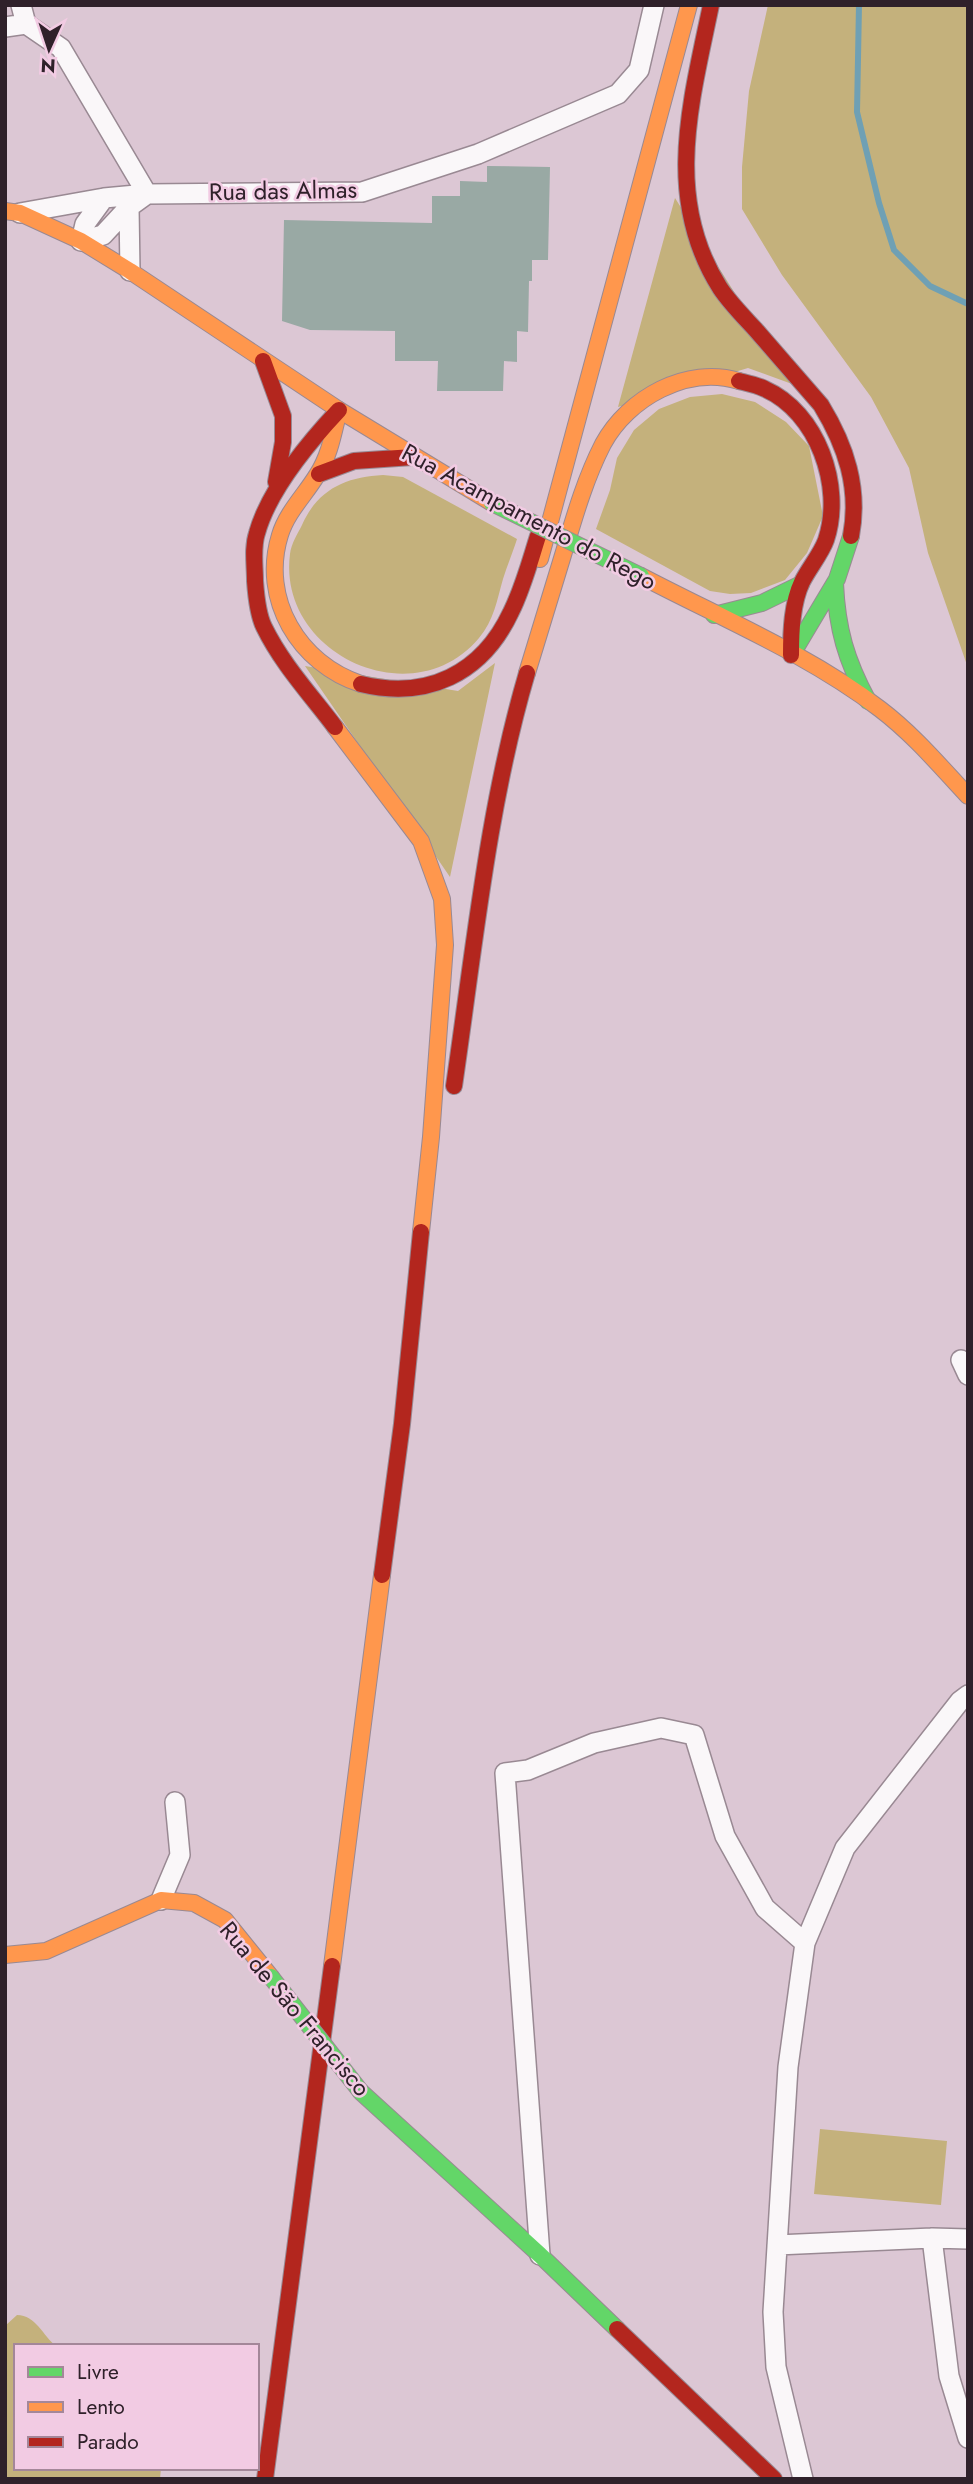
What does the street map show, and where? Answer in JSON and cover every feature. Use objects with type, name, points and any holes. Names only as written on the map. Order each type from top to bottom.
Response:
[{"type":"main road","points":[[523,620],[689,5]]},
{"type":"main road","points":[[671,140],[710,5]]},
{"type":"main road","points":[[710,5],[685,137],[685,196],[692,232],[703,260],[721,290],[821,405],[834,424],[847,452],[853,481],[854,513],[847,550],[835,583],[791,655]]},
{"type":"main road","name":"Rua Acampamento do Rego","points":[[12,212],[81,241],[339,410],[492,503],[641,576],[791,655],[868,701],[923,747],[968,796]]},
{"type":"main road","points":[[263,361],[283,416],[283,442],[274,494]]},
{"type":"main road","points":[[453,1097],[492,831],[515,714],[577,508],[604,443],[618,423],[644,398],[668,385],[702,377],[734,379],[766,389],[789,406],[811,431],[824,455],[831,485],[832,509],[826,541],[801,584],[791,626],[791,655]]},
{"type":"main road","points":[[339,410],[328,453],[319,474],[288,514],[279,538],[276,588],[284,618],[301,645],[322,666],[351,681],[387,690],[417,688],[453,677],[482,653],[498,634],[514,607],[568,452]]},
{"type":"main road","points":[[265,2479],[402,1424],[431,1137],[445,945],[442,899],[421,841],[286,663],[263,625],[256,590],[256,534],[274,494],[309,442],[339,410]]},
{"type":"main road","points":[[577,508],[590,436]]},
{"type":"main road","points":[[319,474],[354,461],[414,457]]},
{"type":"main road","points":[[835,583],[839,638],[849,667],[868,701]]},
{"type":"main road","points":[[714,615],[762,603],[801,584]]},
{"type":"main road","points":[[431,1137],[465,893],[497,724]]},
{"type":"main road","points":[[402,1424],[446,1151]]},
{"type":"main road","points":[[5,1955],[46,1951],[161,1900]]},
{"type":"main road","name":"Rua de São Francisco","points":[[161,1900],[194,1903],[225,1920],[360,2092],[540,2255],[774,2479]]},
{"type":"street","name":"Rua das Almas","points":[[12,212],[147,194],[362,192],[478,154],[618,94],[639,70],[654,5]]},
{"type":"street","points":[[5,27],[23,15],[61,48],[147,194],[129,207],[103,235],[81,241],[85,224],[104,198]]},
{"type":"street","points":[[129,207],[130,271]]},
{"type":"street","points":[[803,2479],[776,2367],[773,2312],[788,2067],[805,1943],[845,1848],[960,1701],[968,1695]]},
{"type":"street","points":[[540,2255],[505,1773],[528,1770],[594,1743],[661,1728],[694,1735],[725,1836],[765,1908],[805,1943]]},
{"type":"street","points":[[161,1900],[180,1855],[175,1802]]},
{"type":"street","points":[[777,2245],[967,2237]]},
{"type":"street","points":[[932,2238],[949,2376],[968,2438]]},
{"type":"shaded area","points":[[768,5],[968,5],[968,668],[928,553],[909,468],[871,397],[782,275],[742,209],[742,167],[749,91]]},
{"type":"shaded area","points":[[675,198],[792,384],[748,368],[618,407]]},
{"type":"shaded area","points":[[722,394],[755,402],[786,422],[809,446],[823,516],[807,553],[785,580],[751,593],[710,591],[596,529],[610,490],[617,458],[634,430],[659,409],[690,397]]},
{"type":"shaded area","points":[[383,475],[403,477],[517,539],[494,610],[479,638],[451,661],[420,672],[387,673],[355,663],[327,645],[305,620],[292,590],[291,550],[316,502],[345,482]]},
{"type":"shaded area","points":[[495,663],[450,877],[305,666],[458,691]]},
{"type":"shaded area","points":[[820,2129],[947,2141],[941,2205],[814,2194]]},
{"type":"shaded area","points":[[17,2315],[24,2316],[34,2322],[54,2344],[14,2344],[14,2470],[161,2470],[160,2479],[5,2479],[5,2326]]},
{"type":"building","points":[[487,166],[550,167],[548,260],[532,260],[528,332],[517,331],[517,362],[504,361],[503,391],[437,391],[438,361],[395,361],[395,331],[310,330],[282,321],[284,220],[432,223],[432,196],[460,196],[460,181],[487,182]]},
{"type":"waterway","points":[[859,5],[857,112],[879,203],[894,250],[930,286],[968,304]]},
{"type":"traffic: fast","points":[[492,503],[641,576]]},
{"type":"traffic: fast","points":[[794,651],[837,579],[851,536]]},
{"type":"traffic: fast","points":[[835,583],[844,644],[868,701]]},
{"type":"traffic: fast","points":[[714,615],[762,603],[801,584]]},
{"type":"traffic: fast","points":[[271,1977],[361,2092]]},
{"type":"traffic: fast","points":[[361,2092],[617,2329]]},
{"type":"traffic: slow","points":[[540,559],[689,5]]},
{"type":"traffic: slow","points":[[5,211],[20,213],[81,241],[339,410],[492,503]]},
{"type":"traffic: slow","points":[[527,673],[580,499],[603,444],[614,427],[627,412],[643,400],[680,382],[719,377],[739,381]]},
{"type":"traffic: slow","points":[[338,414],[325,461],[287,519],[280,535],[275,559],[276,582],[280,605],[303,645],[319,661],[361,684]]},
{"type":"traffic: slow","points":[[641,576],[794,654],[852,689],[904,729],[968,796]]},
{"type":"traffic: slow","points":[[335,727],[421,841],[442,899],[445,945],[421,1232]]},
{"type":"traffic: slow","points":[[332,1966],[382,1575]]},
{"type":"traffic: slow","points":[[5,1955],[46,1951],[161,1900],[194,1903],[225,1920],[271,1977]]},
{"type":"traffic: jam","points":[[711,5],[690,113],[687,184],[692,219],[702,254],[720,288],[821,405],[830,420],[844,452],[852,484],[854,501],[851,536]]},
{"type":"traffic: jam","points":[[263,361],[283,416],[283,442],[276,482]]},
{"type":"traffic: jam","points":[[739,381],[765,389],[783,400],[799,415],[822,453],[828,475],[831,519],[824,545],[802,582],[796,599],[791,655]]},
{"type":"traffic: jam","points":[[335,727],[288,666],[264,627],[257,599],[254,551],[255,539],[263,517],[280,484],[339,410]]},
{"type":"traffic: jam","points":[[319,474],[354,461],[413,457]]},
{"type":"traffic: jam","points":[[361,684],[385,688],[430,685],[450,677],[485,652],[511,612],[538,536]]},
{"type":"traffic: jam","points":[[454,1086],[492,826],[513,723],[527,673]]},
{"type":"traffic: jam","points":[[382,1575],[402,1424],[421,1232]]},
{"type":"traffic: jam","points":[[265,2479],[332,1966]]},
{"type":"traffic: jam","points":[[617,2329],[774,2479]]}]
